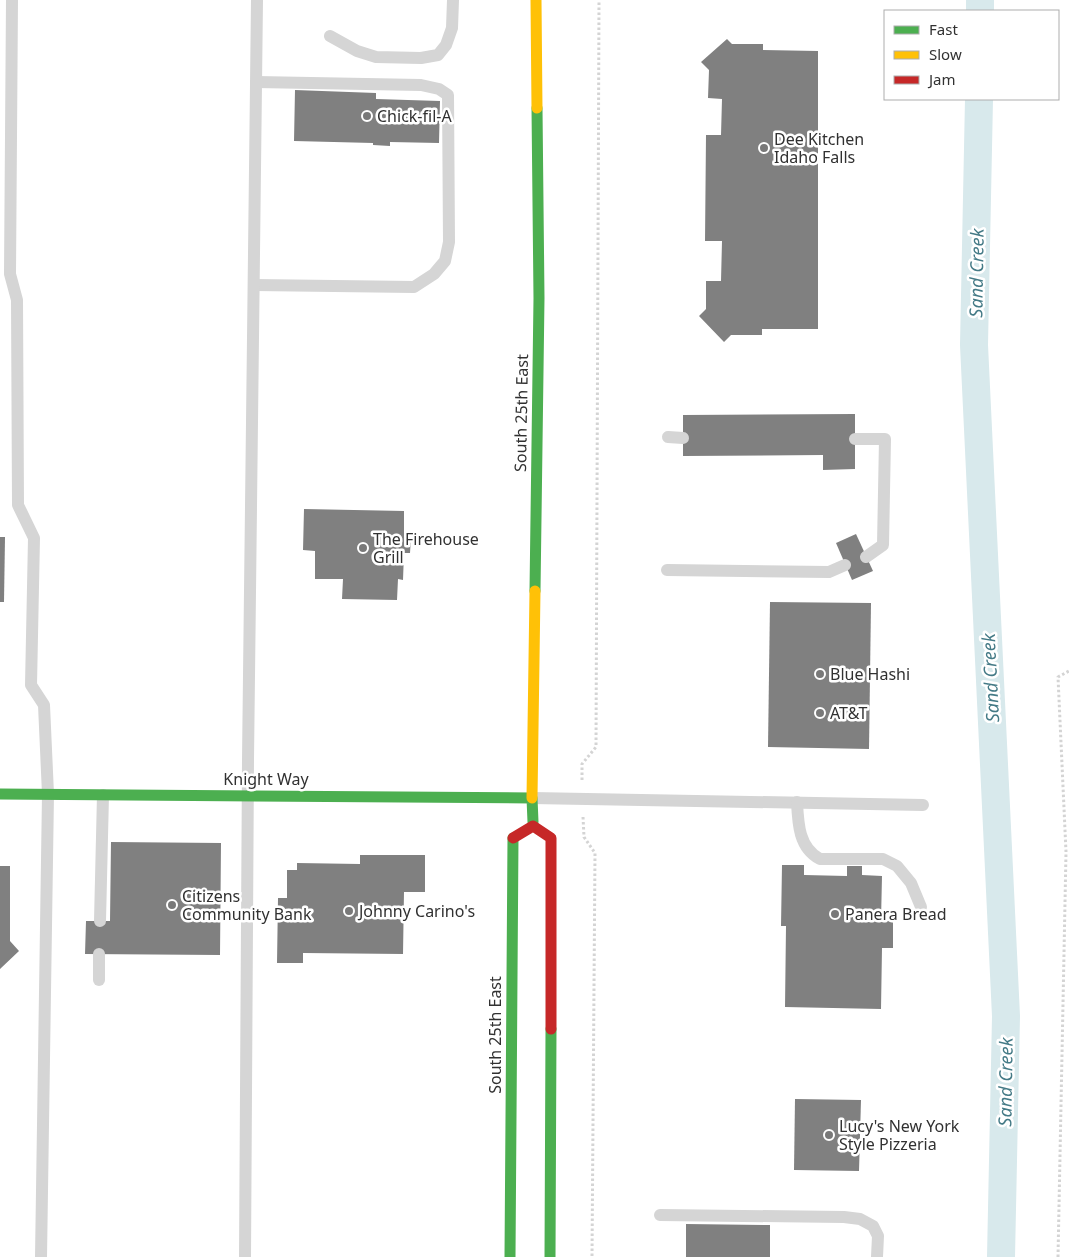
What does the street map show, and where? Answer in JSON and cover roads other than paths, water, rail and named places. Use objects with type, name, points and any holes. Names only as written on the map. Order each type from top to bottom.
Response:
[{"type":"main road","name":"South 25th East","points":[[510,1257],[512,838],[532,826],[539,298],[536,0]]},
{"type":"main road","name":"Knight Way","points":[[0,794],[532,798]]},
{"type":"main road","points":[[532,826],[551,838],[550,1257]]},
{"type":"lane","points":[[12,0],[10,274],[18,300],[18,505],[34,538],[31,684],[44,705],[48,794],[41,1257]]},
{"type":"lane","points":[[245,1257],[257,0]]},
{"type":"lane","points":[[330,36],[357,52],[376,57],[421,58],[438,55],[446,45],[452,28],[453,0]]},
{"type":"lane","points":[[254,285],[414,287],[434,274],[445,261],[449,242],[448,95],[439,88],[420,85],[256,82]]},
{"type":"lane","points":[[668,437],[683,438]]},
{"type":"lane","points":[[854,439],[885,440],[883,544],[866,557]]},
{"type":"lane","points":[[667,570],[829,572],[846,565]]},
{"type":"lane","points":[[100,921],[102,795]]},
{"type":"lane","points":[[532,798],[922,805]]},
{"type":"lane","points":[[797,802],[798,826],[804,844],[814,856],[820,859],[883,860],[897,866],[912,883],[921,907]]},
{"type":"lane","points":[[99,980],[100,954]]},
{"type":"lane","points":[[660,1215],[844,1217],[860,1219],[873,1226],[878,1236],[878,1257]]},
{"type":"waterway","name":"Sand Creek","points":[[980,0],[980,10]]},
{"type":"waterway","name":"Sand Creek","points":[[979,100],[974,345],[1006,1016],[1001,1257]]},
{"type":"place","name":"Chick-fil-A","points":[[367,116]]},
{"type":"place","name":"Dee Kitchen Idaho Falls","points":[[764,148]]},
{"type":"place","name":"The Firehouse Grill","points":[[363,548]]},
{"type":"place","name":"Blue Hashi","points":[[820,674]]},
{"type":"place","name":"AT&T","points":[[820,713]]},
{"type":"place","name":"Citizens Community Bank","points":[[172,905]]},
{"type":"place","name":"Johnny Carino's","points":[[349,911]]},
{"type":"place","name":"Panera Bread","points":[[835,914]]},
{"type":"place","name":"Lucy's New York Style Pizzeria","points":[[829,1135]]}]
